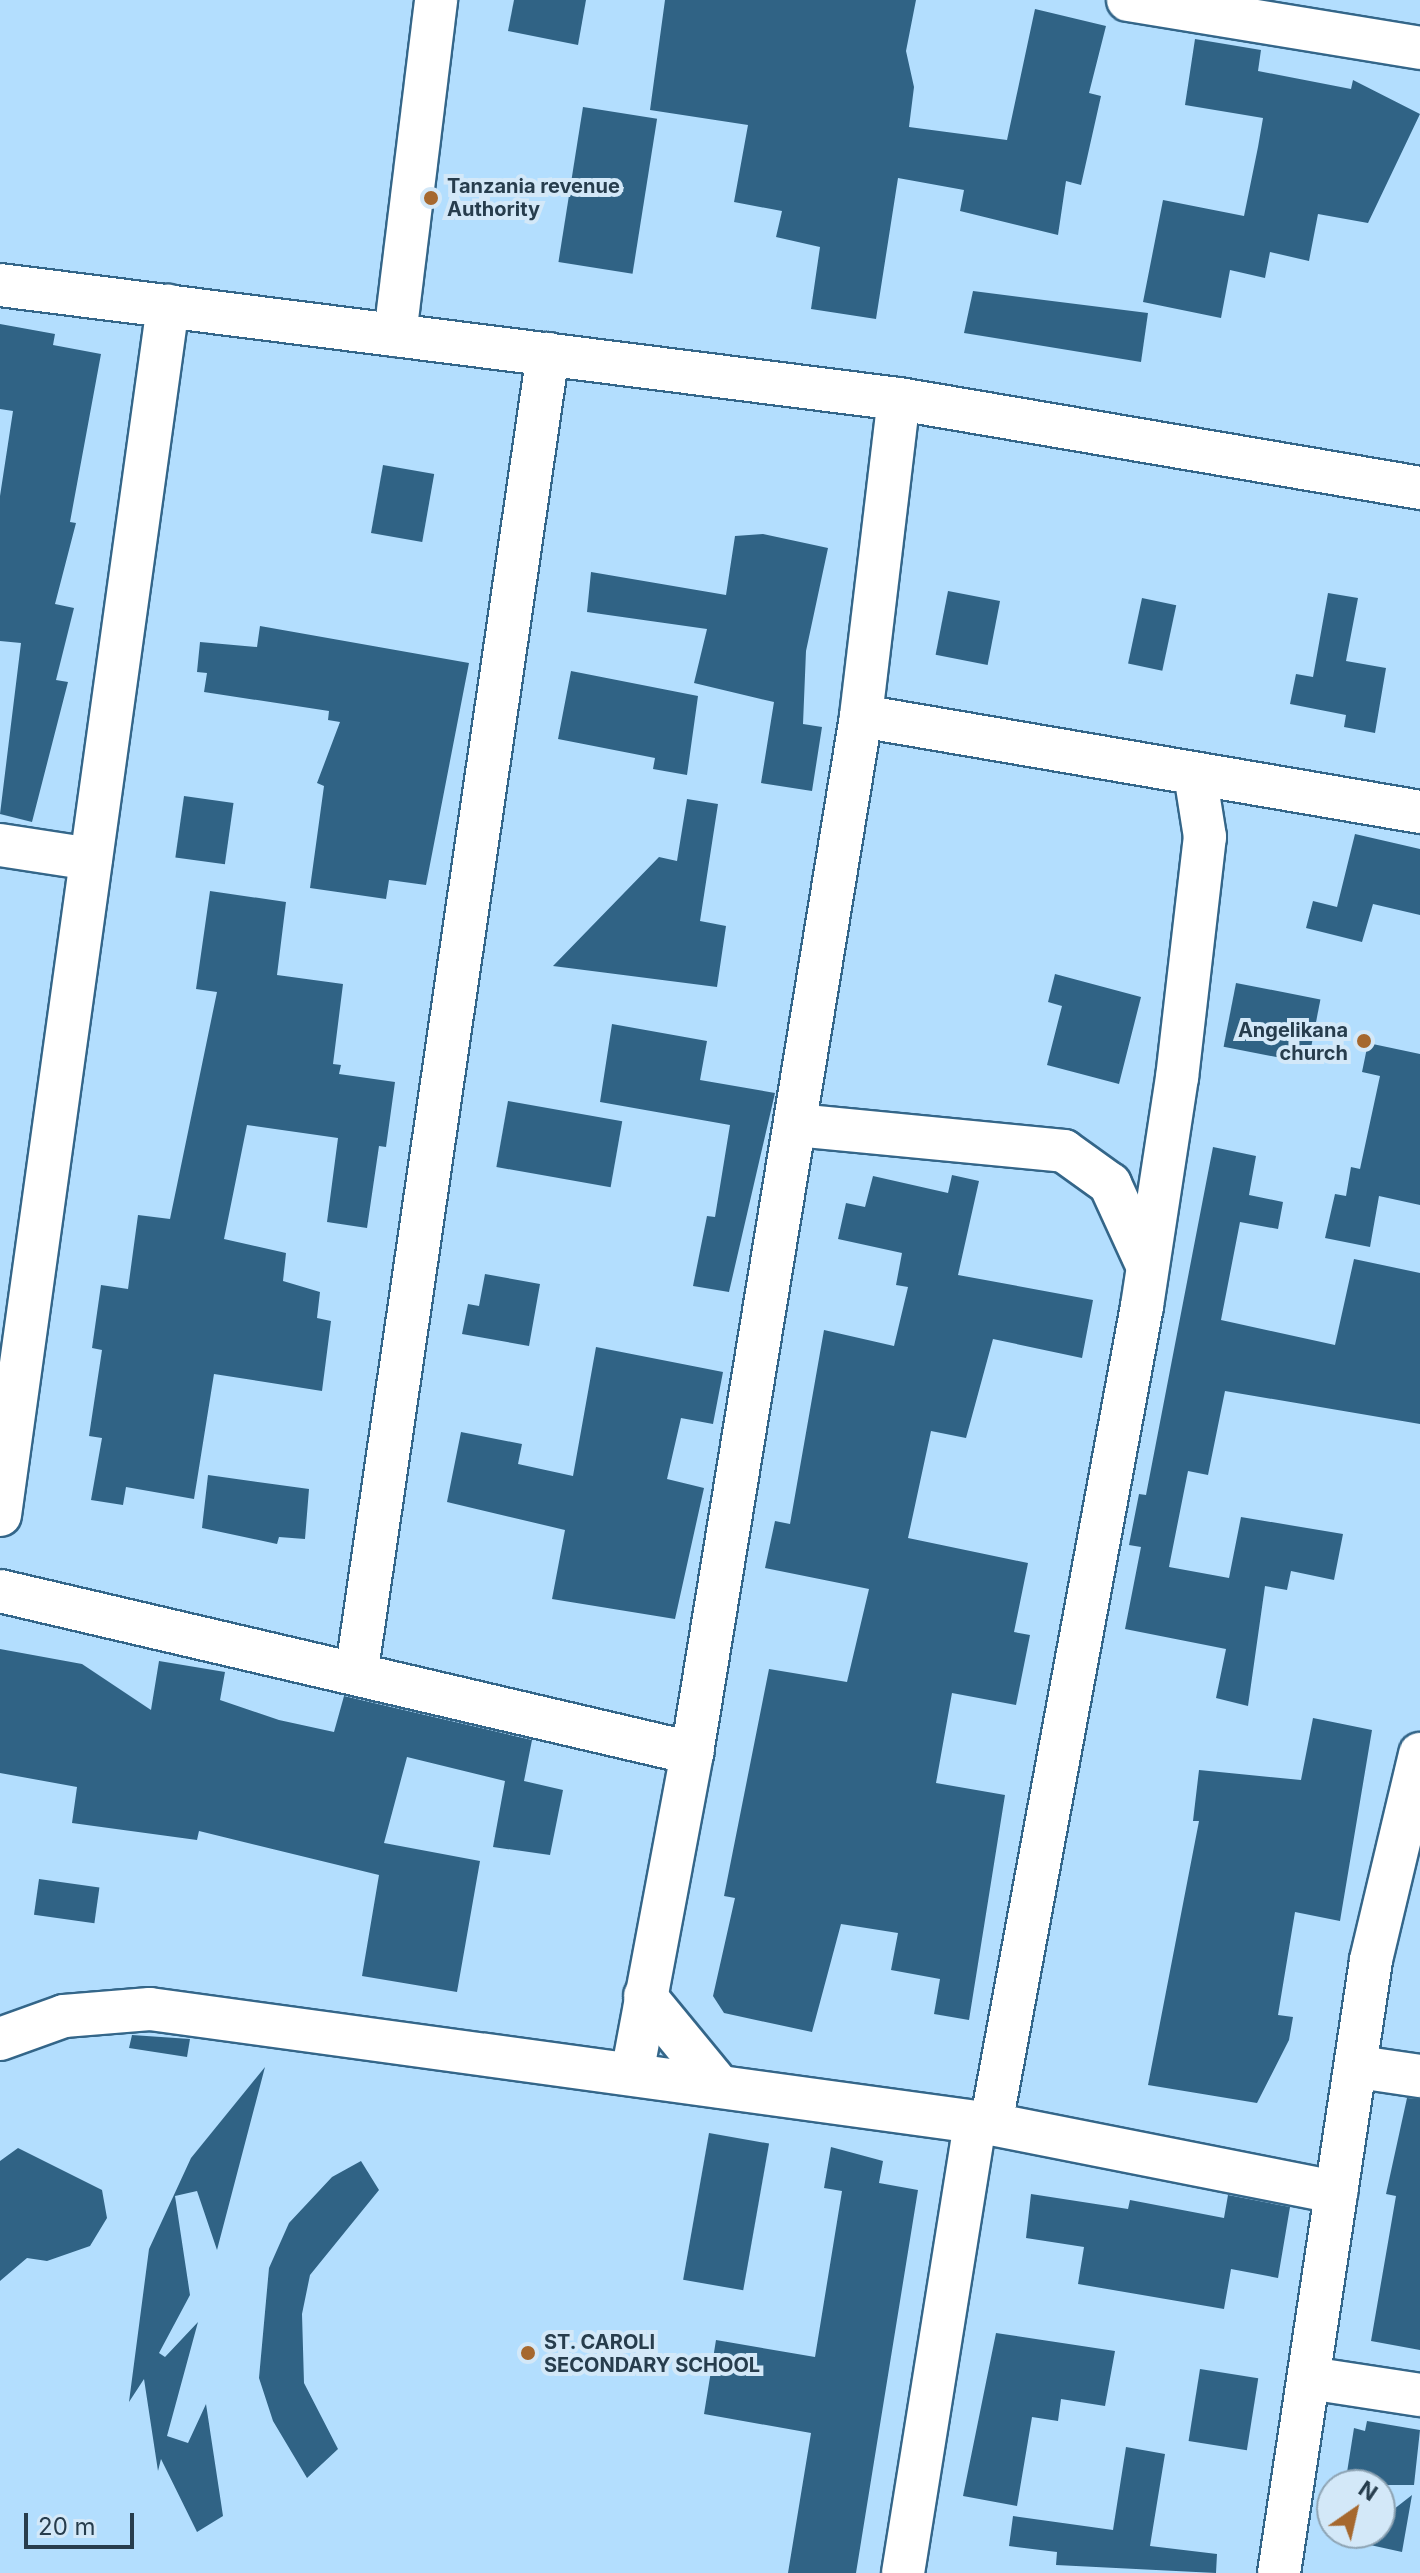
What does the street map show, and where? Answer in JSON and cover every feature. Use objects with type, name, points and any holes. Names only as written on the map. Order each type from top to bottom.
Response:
[{"type":"street","points":[[395,335],[436,0]]},
{"type":"street","points":[[1128,0],[1420,48]]},
{"type":"street","points":[[0,285],[899,399],[1420,488]]},
{"type":"street","points":[[0,1515],[168,306]]},
{"type":"street","points":[[357,1669],[548,354]]},
{"type":"street","points":[[632,2074],[692,1753],[796,1125],[861,716],[899,399]]},
{"type":"street","points":[[861,716],[1420,812]]},
{"type":"street","points":[[903,2573],[983,2124],[1147,1266],[1205,837],[1195,774]]},
{"type":"street","points":[[0,845],[91,859]]},
{"type":"street","points":[[796,1125],[1064,1151],[1110,1184],[1147,1266]]},
{"type":"street","points":[[0,1591],[357,1669],[692,1753]]},
{"type":"street","points":[[1279,2573],[1336,2192],[1359,2067],[1371,1960],[1420,1754]]},
{"type":"street","points":[[645,1996],[719,2086]]},
{"type":"street","points":[[0,2039],[64,2016],[150,2009],[983,2124],[1336,2192]]},
{"type":"street","points":[[1359,2067],[1420,2076]]},
{"type":"street","points":[[1309,2378],[1420,2395]]},
{"type":"building","points":[[514,0],[586,0],[578,45],[508,31]]},
{"type":"building","points":[[665,0],[916,0],[906,51],[914,87],[909,127],[1007,140],[1035,9],[1106,26],[1089,93],[1101,96],[1081,185],[1066,181],[1058,235],[960,211],[964,190],[898,178],[876,319],[811,309],[820,247],[776,237],[782,211],[734,202],[748,125],[650,110]]},
{"type":"building","points":[[1195,39],[1261,50],[1258,71],[1351,89],[1353,80],[1420,114],[1368,223],[1318,214],[1309,261],[1270,252],[1265,278],[1230,270],[1221,318],[1143,302],[1163,200],[1244,216],[1258,147],[1263,118],[1185,105]]},
{"type":"building","points":[[583,107],[657,119],[633,274],[558,262]]},
{"type":"building","points":[[973,291],[1148,313],[1141,362],[964,333]]},
{"type":"building","points":[[0,324],[55,334],[53,345],[101,354],[70,522],[76,523],[55,604],[74,608],[56,680],[68,682],[32,822],[0,814],[21,643],[0,641],[0,496],[13,411],[0,409]]},
{"type":"building","points":[[383,465],[434,474],[422,542],[371,533]]},
{"type":"building","points":[[763,534],[828,548],[806,651],[803,724],[822,727],[812,791],[761,783],[774,702],[694,683],[707,629],[587,612],[591,572],[726,595],[735,536]]},
{"type":"building","points":[[948,591],[1000,601],[988,665],[936,655]]},
{"type":"building","points":[[1328,593],[1358,598],[1346,661],[1386,668],[1375,733],[1344,727],[1346,715],[1290,704],[1296,674],[1313,677]]},
{"type":"building","points":[[1142,598],[1176,605],[1162,671],[1128,664]]},
{"type":"building","points":[[260,626],[469,663],[426,885],[389,880],[386,899],[310,888],[324,786],[317,783],[340,722],[328,720],[329,711],[204,692],[207,673],[197,672],[200,642],[257,647]]},
{"type":"building","points":[[571,671],[698,696],[687,775],[653,769],[655,758],[558,739]]},
{"type":"building","points":[[184,796],[234,803],[225,864],[175,857]]},
{"type":"building","points":[[687,799],[718,804],[700,921],[726,926],[717,987],[553,966],[659,857],[677,861]]},
{"type":"building","points":[[1355,834],[1420,849],[1420,915],[1373,904],[1362,942],[1306,928],[1313,901],[1337,907]]},
{"type":"building","points":[[210,891],[286,902],[277,975],[343,984],[333,1064],[341,1065],[339,1074],[395,1082],[386,1147],[379,1146],[367,1228],[327,1222],[338,1138],[247,1125],[224,1239],[286,1253],[283,1281],[320,1292],[317,1318],[331,1321],[322,1391],[214,1374],[194,1499],[126,1487],[123,1505],[91,1500],[102,1438],[89,1436],[102,1350],[92,1348],[101,1285],[128,1289],[138,1215],[170,1219],[217,992],[196,989]]},
{"type":"building","points":[[1055,974],[1141,997],[1119,1084],[1047,1065],[1062,1006],[1048,1002]]},
{"type":"building","points":[[1236,983],[1320,999],[1308,1063],[1224,1047]]},
{"type":"building","points":[[612,1024],[707,1041],[700,1080],[775,1093],[729,1292],[693,1286],[707,1216],[715,1217],[730,1125],[600,1102]]},
{"type":"building","points":[[1368,1043],[1420,1054],[1420,1205],[1379,1196],[1370,1247],[1325,1238],[1335,1194],[1346,1196],[1351,1167],[1360,1169],[1380,1076],[1362,1072]]},
{"type":"building","points":[[508,1101],[622,1121],[611,1187],[496,1167]]},
{"type":"building","points":[[1213,1147],[1256,1156],[1249,1195],[1283,1202],[1278,1229],[1240,1222],[1221,1320],[1335,1345],[1354,1259],[1420,1273],[1420,1424],[1225,1391],[1208,1475],[1188,1471],[1169,1567],[1229,1578],[1241,1517],[1343,1534],[1334,1580],[1291,1571],[1287,1590],[1265,1586],[1248,1706],[1216,1698],[1226,1649],[1125,1629],[1141,1547],[1129,1545],[1139,1494],[1146,1495]]},
{"type":"building","points":[[952,1175],[979,1181],[958,1275],[1093,1300],[1082,1358],[993,1339],[966,1438],[931,1431],[908,1538],[1028,1563],[1014,1632],[1030,1635],[1016,1705],[952,1693],[936,1783],[1005,1795],[969,2020],[934,2014],[940,1979],[891,1970],[898,1933],[841,1924],[812,2032],[724,2013],[713,1996],[735,1898],[724,1896],[769,1669],[847,1682],[869,1589],[765,1568],[775,1521],[790,1524],[824,1330],[894,1346],[908,1287],[896,1285],[902,1253],[838,1239],[846,1203],[865,1207],[873,1176],[948,1193]]},
{"type":"building","points":[[485,1274],[540,1284],[529,1346],[462,1334],[468,1304],[479,1306]]},
{"type":"building","points":[[596,1347],[723,1372],[713,1424],[681,1418],[667,1479],[704,1488],[675,1619],[552,1599],[565,1530],[447,1502],[461,1432],[522,1444],[518,1464],[573,1476]]},
{"type":"building","points":[[208,1475],[309,1489],[305,1539],[279,1537],[277,1544],[202,1528]]},
{"type":"building","points":[[0,1649],[82,1664],[151,1710],[159,1661],[225,1672],[220,1700],[279,1720],[334,1732],[344,1696],[532,1740],[524,1781],[563,1790],[550,1855],[493,1847],[505,1781],[407,1757],[384,1843],[480,1861],[457,1992],[362,1976],[379,1875],[199,1831],[197,1840],[72,1823],[77,1787],[0,1773]]},
{"type":"building","points":[[1313,1718],[1372,1730],[1340,1921],[1295,1912],[1278,2015],[1293,2017],[1289,2040],[1257,2103],[1148,2085],[1199,1821],[1193,1821],[1199,1770],[1301,1780]]},
{"type":"building","points":[[39,1879],[99,1887],[94,1923],[34,1915]]},
{"type":"building","points":[[132,2035],[190,2039],[187,2057],[129,2048]]},
{"type":"building","points":[[265,2067],[217,2250],[197,2191],[175,2196],[190,2295],[159,2353],[165,2357],[198,2322],[167,2436],[188,2443],[206,2404],[223,2516],[197,2532],[161,2459],[158,2471],[144,2379],[129,2402],[149,2249],[191,2158]]},
{"type":"building","points":[[1407,2098],[1420,2099],[1420,2350],[1371,2341],[1396,2196],[1386,2194]]},
{"type":"building","points":[[709,2133],[769,2144],[743,2290],[683,2280]]},
{"type":"building","points":[[831,2147],[883,2161],[879,2183],[918,2190],[856,2573],[788,2573],[811,2433],[704,2414],[716,2340],[815,2357],[842,2191],[824,2188]]},
{"type":"building","points":[[18,2148],[102,2190],[107,2218],[90,2246],[47,2261],[27,2258],[0,2281],[0,2161]]},
{"type":"building","points":[[361,2161],[379,2190],[310,2275],[302,2314],[304,2383],[338,2449],[307,2478],[273,2421],[259,2378],[269,2268],[289,2223],[332,2177]]},
{"type":"building","points":[[1031,2194],[1128,2209],[1130,2200],[1224,2218],[1228,2195],[1290,2207],[1278,2278],[1231,2269],[1224,2309],[1078,2284],[1084,2247],[1026,2238]]},
{"type":"building","points":[[996,2333],[1115,2351],[1105,2406],[1061,2399],[1058,2421],[1032,2417],[1017,2506],[963,2496]]},
{"type":"building","points":[[1200,2369],[1258,2378],[1247,2450],[1189,2441]]},
{"type":"building","points":[[1367,2421],[1420,2430],[1414,2485],[1396,2485],[1396,2469],[1348,2469],[1354,2428],[1365,2431]]},
{"type":"building","points":[[1126,2447],[1165,2454],[1150,2546],[1217,2554],[1216,2573],[1056,2565],[1057,2552],[1009,2546],[1013,2516],[1113,2530]]},
{"type":"building","points":[[1412,2495],[1402,2552],[1388,2549],[1396,2549],[1396,2508]]},
{"type":"place","name":"Tanzania revenue Authority","points":[[431,198]]},
{"type":"place","name":"Angelikana church","points":[[1364,1041]]},
{"type":"place","name":"ST. CAROLI SECONDARY SCHOOL","points":[[528,2353]]}]
